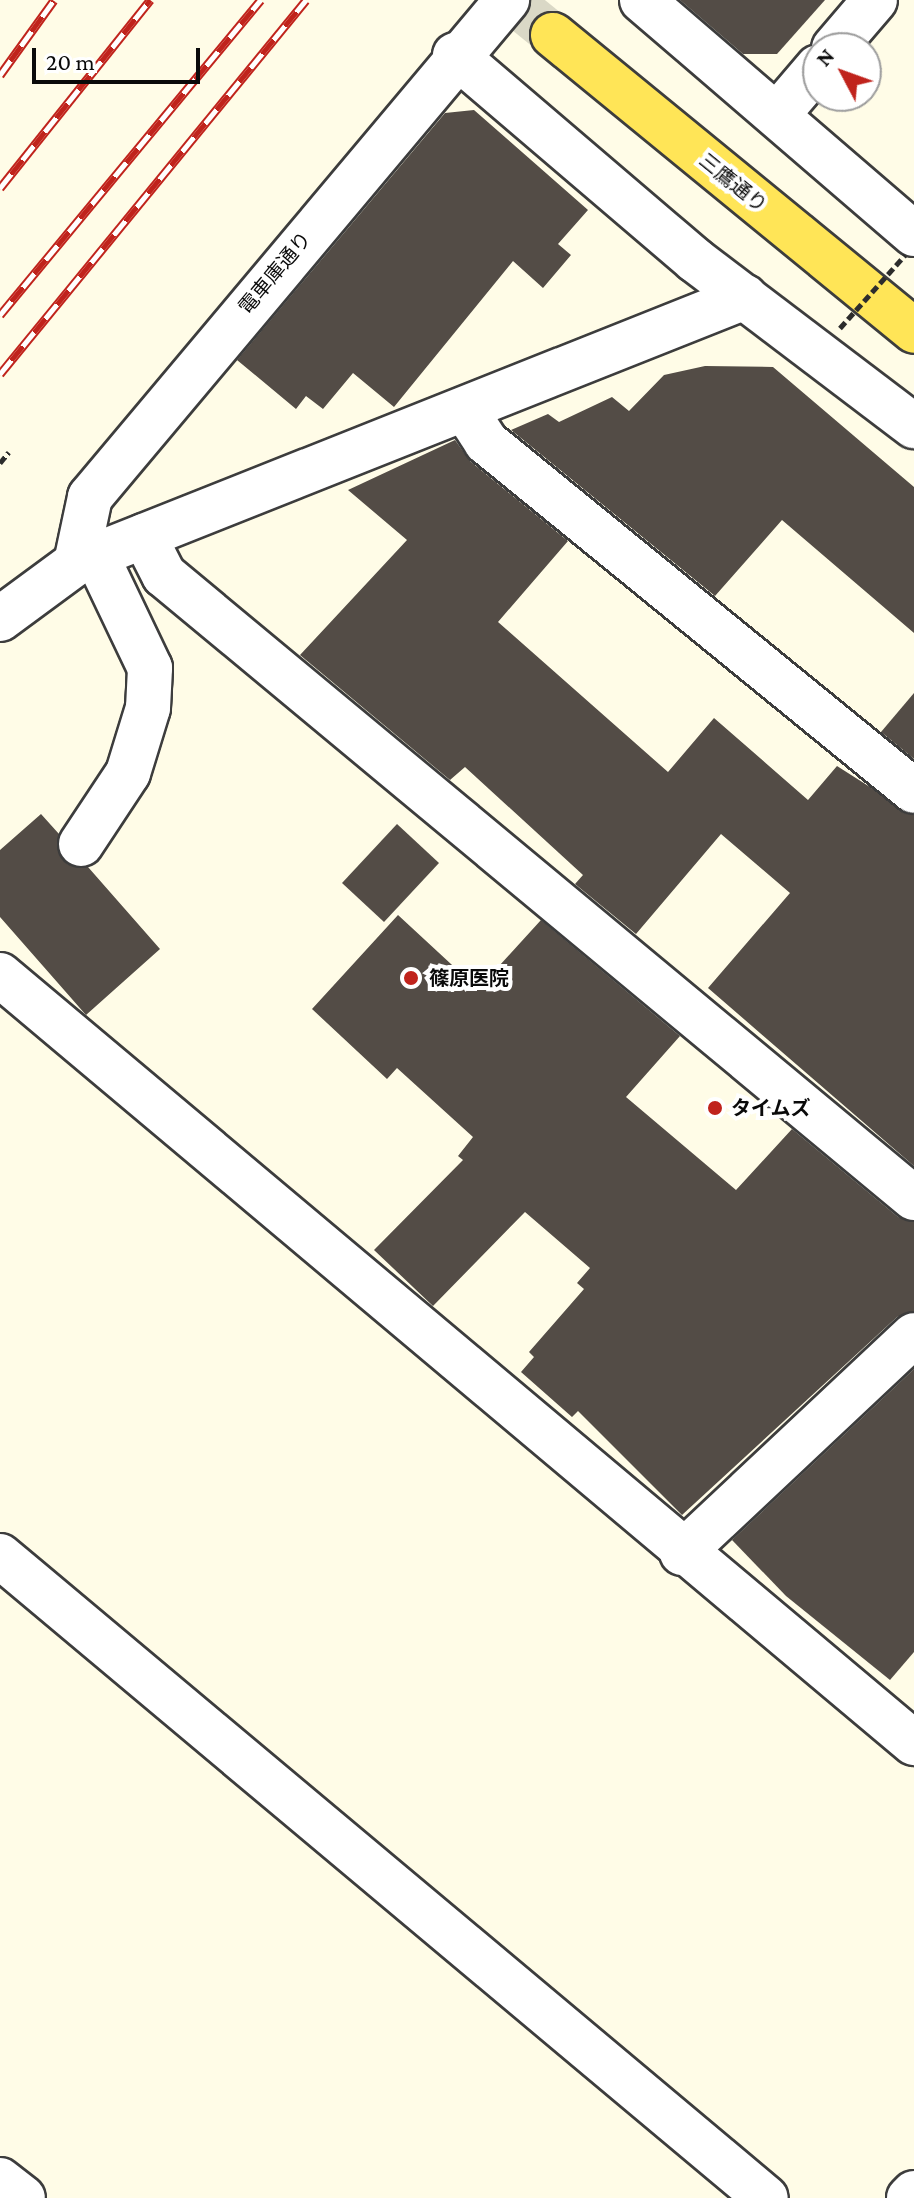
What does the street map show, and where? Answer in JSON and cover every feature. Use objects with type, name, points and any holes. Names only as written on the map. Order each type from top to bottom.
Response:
[{"type":"main road","name":"三鷹通り","points":[[553,35],[914,331]]},
{"type":"street","name":"電車庫通り","points":[[86,559],[90,497],[455,55],[507,0]]},
{"type":"street","points":[[642,0],[777,115],[910,244]]},
{"type":"street","points":[[848,32],[875,0]]},
{"type":"street","points":[[455,55],[745,297],[914,426]]},
{"type":"street","points":[[777,115],[802,86]]},
{"type":"street","points":[[0,619],[86,559],[466,411],[745,297]]},
{"type":"street","points":[[466,411],[486,442],[914,791]]},
{"type":"street","points":[[144,536],[164,575],[914,1198]]},
{"type":"street","points":[[81,844],[128,773],[148,708],[150,668],[86,559]]},
{"type":"street","points":[[0,975],[682,1553],[914,1743]]},
{"type":"street","points":[[682,1553],[914,1335]]},
{"type":"street","points":[[0,1556],[766,2198]]},
{"type":"street","points":[[0,2180],[23,2198]]},
{"type":"street","points":[[909,2198],[914,2193]]},
{"type":"path","points":[[840,328],[910,244]]},
{"type":"path","points":[[0,463],[9,452]]},
{"type":"building","points":[[680,0],[825,0],[777,54],[743,54]]},
{"type":"building","points":[[474,110],[588,210],[558,244],[571,255],[543,288],[513,261],[394,407],[353,373],[323,409],[306,396],[296,409],[237,360],[445,113]]},
{"type":"building","points":[[705,366],[773,367],[914,487],[914,633],[782,520],[715,596],[511,430],[548,414],[559,422],[612,397],[629,411],[664,375]]},
{"type":"building","points":[[455,440],[470,461],[568,541],[498,622],[668,772],[714,718],[808,800],[837,766],[914,815],[914,1166],[708,988],[790,893],[721,834],[636,934],[575,884],[583,875],[465,767],[450,780],[300,655],[407,540],[348,490]]},
{"type":"building","points":[[914,693],[914,759],[881,732]]},
{"type":"building","points":[[41,814],[59,834],[67,864],[88,867],[160,949],[86,1015],[0,917],[0,850]]},
{"type":"building","points":[[397,824],[439,863],[384,922],[342,883]]},
{"type":"building","points":[[398,915],[478,989],[541,920],[680,1036],[626,1097],[736,1190],[792,1129],[898,1217],[914,1222],[914,1311],[897,1317],[682,1515],[578,1411],[572,1417],[521,1372],[534,1357],[529,1352],[584,1289],[577,1283],[590,1268],[525,1212],[433,1306],[374,1250],[463,1160],[458,1156],[473,1137],[397,1068],[387,1079],[312,1009]]},
{"type":"building","points":[[914,1369],[914,1652],[890,1680],[786,1596],[732,1540]]},
{"type":"tunnel","points":[[510,0],[553,35]]},
{"type":"railway","points":[[0,75],[54,0]]},
{"type":"railway","points":[[0,188],[150,0]]},
{"type":"railway","points":[[0,315],[261,0]]},
{"type":"railway","points":[[0,374],[306,0]]},
{"type":"place","name":"篠原医院","points":[[411,978]]},
{"type":"place","name":"タイムズ","points":[[715,1108]]}]
